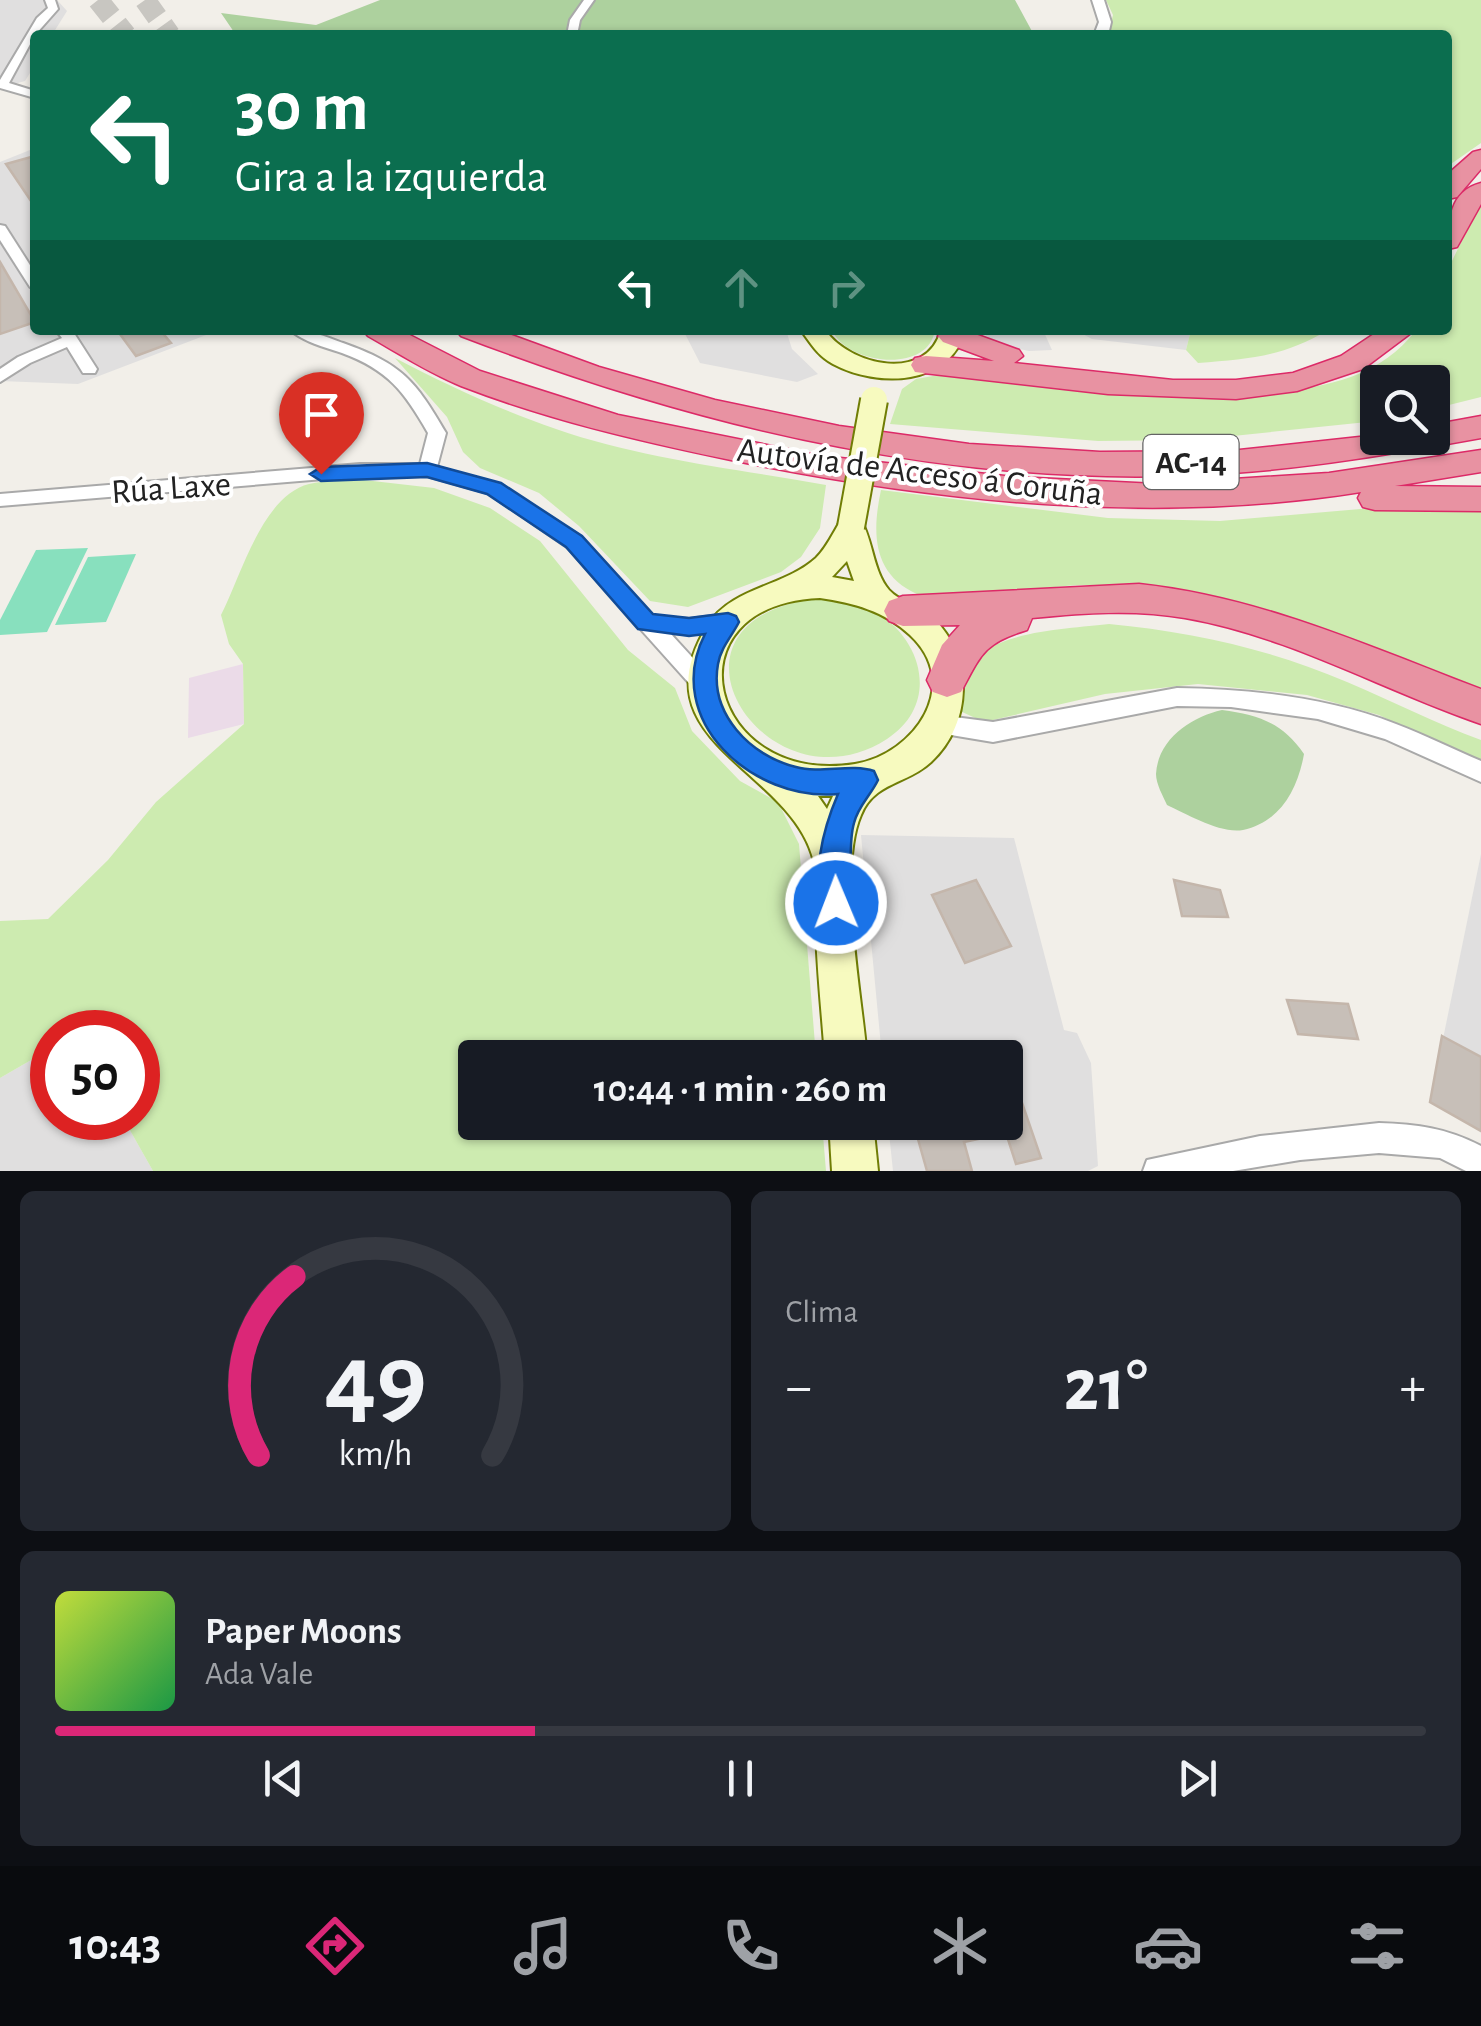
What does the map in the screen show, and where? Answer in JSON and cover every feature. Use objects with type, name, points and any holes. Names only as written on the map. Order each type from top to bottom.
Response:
[{"type":"highway","points":[[1452,186],[1481,157]]},
{"type":"highway","points":[[1452,232],[1464,207],[1481,190]]},
{"type":"highway","name":"Autovía de Acceso á Coruña","points":[[387,335],[469,378],[664,438],[822,467],[1014,489],[1156,496],[1329,485],[1481,461]]},
{"type":"highway","name":"Autovía de Acceso á Coruña","points":[[483,335],[558,366],[716,414],[820,434],[1022,458],[1094,464],[1253,461],[1348,452],[1481,427]]},
{"type":"highway","points":[[958,335],[1008,356],[1060,366],[1196,374],[1299,362],[1359,335]]},
{"type":"highway","points":[[911,368],[974,366],[1126,386],[1258,386],[1338,371],[1384,346],[1395,335]]},
{"type":"highway","points":[[1014,489],[1062,499],[1173,508],[1377,498],[1481,499]]},
{"type":"highway","points":[[890,604],[966,613],[1047,600],[1098,598],[1184,604],[1282,630],[1481,707]]},
{"type":"highway","points":[[947,680],[954,654],[971,636],[994,624],[1065,612],[1171,615],[1240,629],[1310,652],[1481,723]]},
{"type":"main road","points":[[816,335],[827,352],[850,364],[911,368]]},
{"type":"main road","points":[[834,865],[818,824],[796,794],[741,752],[722,732],[704,685],[710,652],[728,622],[744,608],[822,569],[838,553],[851,526],[874,400],[911,368],[949,348],[952,335]]},
{"type":"main road","points":[[850,364],[874,400]]},
{"type":"main road","points":[[765,768],[797,779],[831,784],[864,780],[896,768],[922,749],[939,724],[947,680],[932,642],[890,604],[866,574],[851,526]]},
{"type":"main road","points":[[785,589],[816,585],[847,588],[890,604]]},
{"type":"main road","points":[[845,1040],[834,865],[840,824],[850,798],[864,780]]},
{"type":"main road","points":[[852,1140],[854,1171]]},
{"type":"street","points":[[35,30],[53,9],[50,0]]},
{"type":"street","points":[[573,30],[589,0]]},
{"type":"street","points":[[1098,0],[1105,22],[1103,30]]},
{"type":"street","points":[[30,38],[2,84],[30,93]]},
{"type":"street","points":[[0,229],[30,276]]},
{"type":"street","points":[[0,377],[67,335],[89,369]]},
{"type":"street","points":[[310,335],[388,368],[421,406],[437,434],[427,470]]},
{"type":"street","points":[[0,357],[24,360]]},
{"type":"street","name":"Rúa Laxe","points":[[0,500],[360,470],[427,470],[494,488],[574,542],[704,685]]},
{"type":"street","points":[[647,623],[689,627],[728,622]]},
{"type":"street","points":[[939,724],[993,732],[1177,697],[1231,698],[1318,710],[1390,731],[1481,772]]},
{"type":"street","points":[[1158,1171],[1223,1157],[1372,1138],[1439,1142],[1481,1162]]},
{"type":"shaded area","points":[[0,0],[57,0],[67,11],[55,30],[30,30],[30,73],[25,81],[0,88]]},
{"type":"shaded area","points":[[30,150],[30,335],[206,335],[78,384],[0,381],[0,162]]},
{"type":"shaded area","points":[[686,335],[788,335],[792,349],[818,374],[797,382],[700,363]]},
{"type":"shaded area","points":[[985,335],[1045,335],[1052,350],[1029,351],[1001,345]]},
{"type":"shaded area","points":[[1084,335],[1190,335],[1186,350]]},
{"type":"shaded area","points":[[243,664],[244,724],[188,738],[189,678]]},
{"type":"shaded area","points":[[861,835],[1014,838],[1064,1030],[1077,1033],[1091,1063],[1098,1166],[1088,1171],[893,1171],[890,1140],[1023,1140],[1023,1040],[880,1040]]},
{"type":"shaded area","points":[[1481,854],[1481,1131],[1430,1102]]},
{"type":"shaded area","points":[[30,1061],[30,1140],[135,1140],[153,1171],[0,1171],[0,1078]]},
{"type":"green space","points":[[380,0],[1015,0],[1031,30],[233,30],[221,13],[316,25]]},
{"type":"green space","points":[[1106,0],[1481,0],[1481,143],[1452,163],[1452,30],[1109,30],[1113,15]]},
{"type":"green space","points":[[1481,202],[1481,397],[1450,405],[1450,365],[1373,365],[1411,335],[1452,335],[1452,261]]},
{"type":"green space","points":[[835,335],[933,335],[918,354],[903,359],[869,357],[840,342]]},
{"type":"green space","points":[[1190,335],[1318,335],[1296,346],[1234,360],[1198,363],[1186,350]]},
{"type":"green space","points":[[395,358],[494,405],[589,439],[690,462],[826,485],[820,528],[801,557],[781,572],[688,607],[650,601],[579,526],[539,493],[480,468],[463,452],[447,417]]},
{"type":"green space","points":[[1360,372],[1360,423],[1194,440],[1098,441],[890,424],[902,389],[916,379],[950,373],[1241,392],[1321,385]]},
{"type":"green space","points":[[364,480],[434,488],[490,508],[540,541],[628,650],[675,688],[692,731],[740,781],[778,802],[799,844],[815,1040],[458,1040],[458,1140],[823,1140],[826,1171],[153,1171],[135,1140],[160,1140],[160,1010],[30,1010],[30,1061],[0,1078],[0,921],[48,919],[108,860],[156,802],[244,724],[243,664],[229,644],[221,615],[266,520],[293,491],[316,483]]},
{"type":"green space","points":[[881,490],[1108,518],[1220,521],[1419,504],[1481,511],[1481,691],[1327,631],[1209,597],[1095,585],[949,597],[917,594],[902,586],[883,563],[876,521]]},
{"type":"green space","points":[[88,548],[47,632],[0,635],[0,620],[36,550]]},
{"type":"green space","points":[[136,554],[106,622],[55,625],[88,557]]},
{"type":"green space","points":[[820,598],[858,605],[879,614],[907,642],[919,675],[914,710],[903,725],[887,739],[842,756],[800,753],[765,734],[740,706],[729,672],[736,640],[765,613]]},
{"type":"green space","points":[[1109,624],[1230,644],[1318,670],[1481,740],[1481,765],[1379,715],[1307,695],[1198,684],[1105,694],[984,722],[960,711],[965,672],[990,647],[1030,634]]},
{"type":"green space","points":[[1222,710],[1269,722],[1288,735],[1304,754],[1286,802],[1268,820],[1243,830],[1214,826],[1167,805],[1156,778],[1158,761],[1170,740],[1188,724]]},
{"type":"building","points":[[30,157],[30,200],[6,164]]},
{"type":"building","points":[[0,262],[30,313],[30,324],[0,334]]},
{"type":"building","points":[[121,335],[164,335],[171,343],[136,356]]},
{"type":"building","points":[[976,880],[1011,946],[965,963],[932,895]]},
{"type":"building","points":[[1174,880],[1220,890],[1228,917],[1182,916]]},
{"type":"building","points":[[1287,1000],[1348,1004],[1358,1039],[1298,1034]]},
{"type":"building","points":[[1442,1036],[1481,1057],[1481,1131],[1430,1102]]},
{"type":"building","points":[[1023,1106],[1041,1158],[1016,1164],[1008,1140],[1023,1140]]},
{"type":"building","points":[[918,1140],[973,1140],[964,1142],[972,1171],[927,1171]]},
{"type":"tunnel","points":[[98,0],[122,30]]},
{"type":"tunnel","points":[[145,0],[166,30]]},
{"type":"route","points":[[321,474],[427,470],[494,488],[574,542],[647,623],[689,627],[728,622],[714,641],[706,662],[704,685],[722,732],[741,752],[765,768],[797,779],[831,784],[864,780],[850,798],[840,824],[834,865],[836,903]]}]
